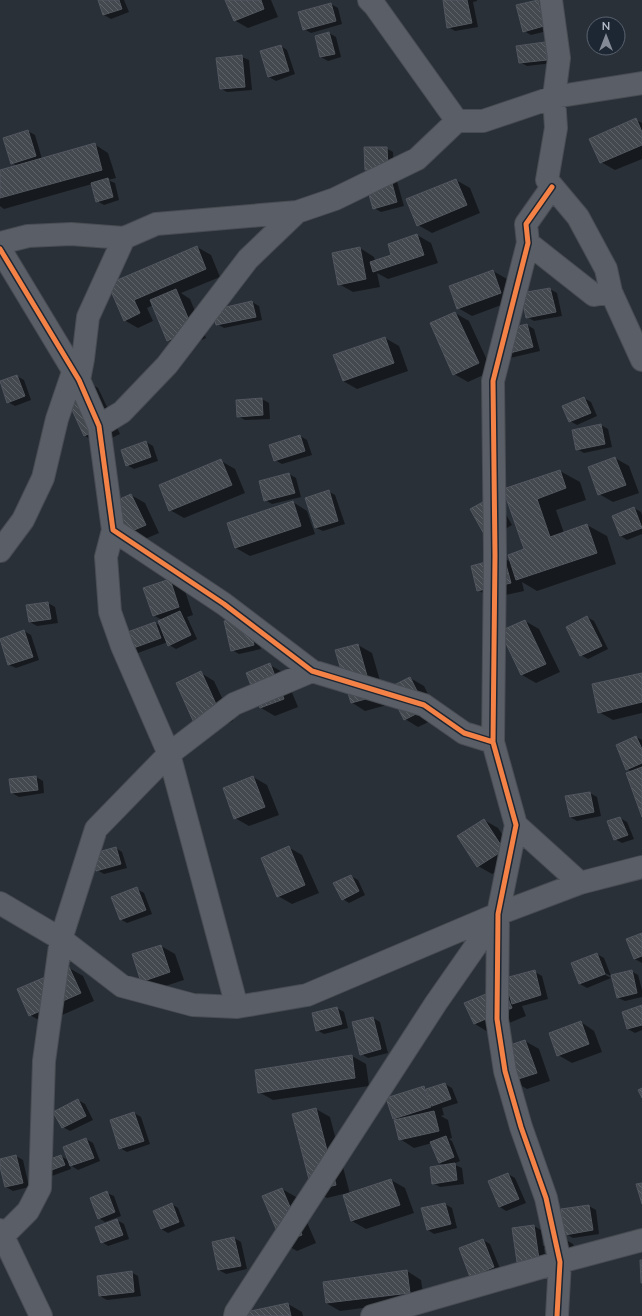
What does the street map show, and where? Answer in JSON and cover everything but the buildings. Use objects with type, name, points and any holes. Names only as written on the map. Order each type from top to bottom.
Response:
[{"type":"street","points":[[369,0],[375,6],[458,121]]},
{"type":"street","points":[[551,0],[559,58],[554,98],[556,128],[547,180],[578,217],[606,269],[611,292],[642,360]]},
{"type":"street","points":[[0,243],[28,236],[71,234],[124,238],[156,224],[297,212],[335,199],[417,159],[458,121],[483,121],[554,98],[642,83]]},
{"type":"street","points":[[552,187],[526,224],[528,243],[493,381],[495,555],[493,742],[516,824],[498,914],[498,1019],[504,1071],[521,1127],[546,1198],[560,1262],[557,1316]]},
{"type":"street","points":[[99,426],[122,412],[167,365],[248,260],[297,212]]},
{"type":"street","points":[[0,551],[23,520],[43,478],[57,419],[76,376],[88,317],[124,238]]},
{"type":"street","points":[[528,243],[594,295],[611,292]]},
{"type":"street","points":[[0,249],[76,376],[99,426],[113,530],[106,557],[110,612],[122,646],[169,754],[237,1007]]},
{"type":"street","points":[[113,530],[224,604],[312,671],[424,705],[464,733],[493,742]]},
{"type":"street","points":[[41,1316],[1,1235],[28,1211],[40,1188],[44,1061],[61,939],[96,829],[169,754],[234,704],[312,671]]},
{"type":"street","points":[[516,824],[580,883]]},
{"type":"street","points":[[0,903],[61,939],[122,986],[193,1005],[237,1007],[307,996],[498,914],[580,883],[642,867]]},
{"type":"street","points":[[235,1316],[236,1312],[436,1003],[498,914]]},
{"type":"street","points":[[372,1316],[642,1240]]},
{"type":"cycle path","points":[[552,187],[526,224],[528,243],[493,381],[495,555],[493,742],[516,825],[498,914],[497,1019],[505,1071],[521,1127],[546,1198],[560,1262],[557,1316]]},
{"type":"cycle path","points":[[0,249],[79,380],[99,426],[113,530],[224,604],[312,671],[424,705],[464,733],[493,742]]}]
